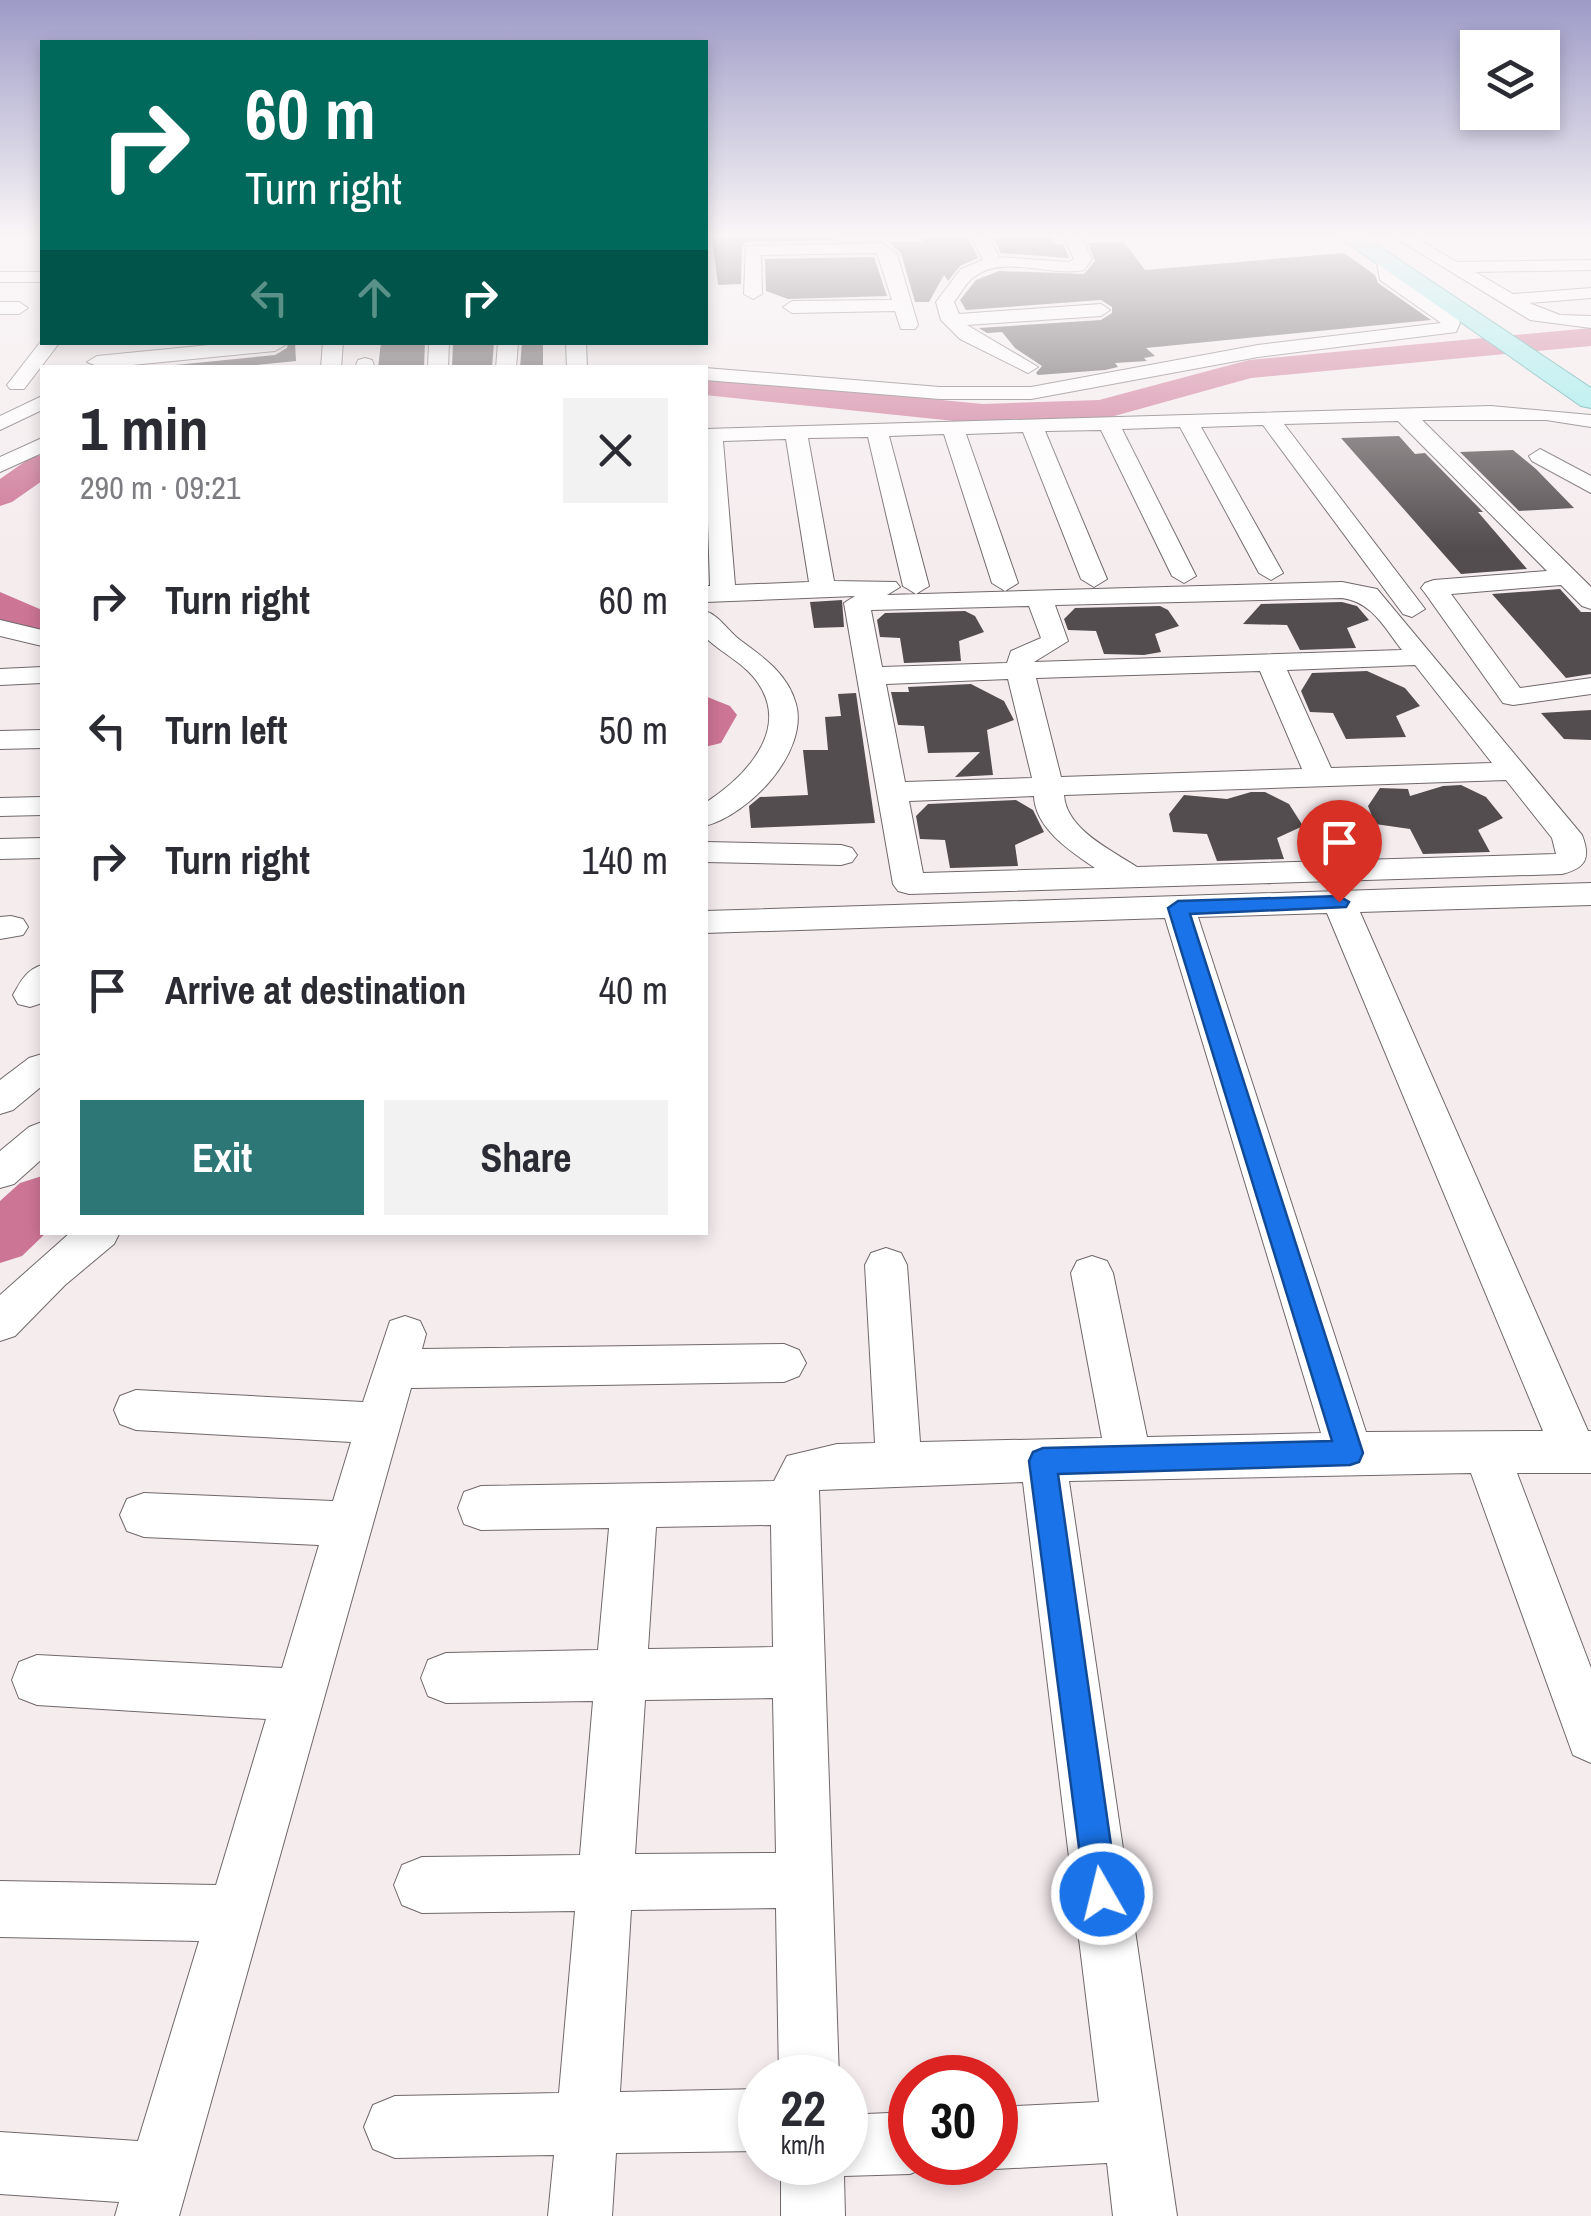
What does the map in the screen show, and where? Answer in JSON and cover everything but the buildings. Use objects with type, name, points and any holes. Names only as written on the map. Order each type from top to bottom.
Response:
[{"type":"main road","points":[[1503,340],[1591,400]]},
{"type":"main road","points":[[1555,340],[1560,344]]},
{"type":"street","points":[[976,340],[1028,367]]},
{"type":"street","points":[[708,374],[940,393],[1031,393],[1258,351],[1346,340]]},
{"type":"street","points":[[8,386],[48,345]]},
{"type":"street","points":[[94,365],[110,345]]},
{"type":"street","points":[[94,365],[193,348],[254,345]]},
{"type":"street","points":[[999,353],[1049,350]]},
{"type":"street","points":[[8,386],[40,384]]},
{"type":"street","points":[[0,424],[40,403]]},
{"type":"street","points":[[1308,572],[714,594],[708,435],[1404,415],[1546,414],[1591,421]]},
{"type":"street","points":[[1404,415],[1591,601]]},
{"type":"street","points":[[1269,419],[1383,574],[1499,698]]},
{"type":"street","points":[[1188,422],[1272,573]]},
{"type":"street","points":[[1109,424],[1184,576]]},
{"type":"street","points":[[1032,426],[1094,580]]},
{"type":"street","points":[[953,428],[1005,582]]},
{"type":"street","points":[[877,431],[916,586]]},
{"type":"street","points":[[796,434],[823,589]]},
{"type":"street","points":[[0,465],[40,446]]},
{"type":"street","points":[[1540,456],[1591,486]]},
{"type":"street","points":[[1566,577],[1434,588],[1499,698],[1530,779],[1591,829]]},
{"type":"street","points":[[1355,590],[1378,602],[1422,657],[1530,779],[1566,834],[1574,850],[1571,860],[1562,864],[909,884],[898,844],[858,603],[1355,590]]},
{"type":"street","points":[[1040,600],[1055,641],[1021,656],[1020,670],[1048,787],[1050,811],[1079,843],[1130,877]]},
{"type":"street","points":[[708,624],[772,682],[781,704],[783,727],[770,763],[743,793],[708,815]]},
{"type":"street","points":[[0,628],[40,638]]},
{"type":"street","points":[[871,676],[1422,657]]},
{"type":"street","points":[[1270,662],[1320,778]]},
{"type":"street","points":[[0,676],[40,676]]},
{"type":"street","points":[[1499,698],[1591,686]]},
{"type":"street","points":[[0,740],[40,739]]},
{"type":"street","points":[[892,792],[1320,778],[1530,779]]},
{"type":"street","points":[[0,807],[40,806]]},
{"type":"street","points":[[0,849],[40,848]]},
{"type":"street","points":[[708,852],[841,855]]},
{"type":"street","points":[[708,922],[1591,894]]},
{"type":"street","points":[[809,2055],[794,1503],[796,1483],[803,1470],[818,1466],[1350,1453],[1582,1452],[1339,902]]},
{"type":"street","points":[[1178,908],[1350,1453]]},
{"type":"street","points":[[0,1100],[40,1069]]},
{"type":"street","points":[[0,1173],[40,1139]]},
{"type":"street","points":[[0,1323],[50,1273],[96,1235]]},
{"type":"street","points":[[886,1265],[899,1464]]},
{"type":"street","points":[[1092,1272],[1129,1459]]},
{"type":"street","points":[[0,2162],[154,2195],[400,1351],[784,1363]]},
{"type":"street","points":[[136,1410],[379,1424]]},
{"type":"street","points":[[1487,1455],[1587,1713]]},
{"type":"street","points":[[1043,1461],[1145,2216]]},
{"type":"street","points":[[481,1508],[794,1503]]},
{"type":"street","points":[[580,2216],[634,1506]]},
{"type":"street","points":[[144,1514],[349,1524]]},
{"type":"street","points":[[446,1678],[798,1672]]},
{"type":"street","points":[[36,1680],[299,1696]]},
{"type":"street","points":[[422,1885],[804,1880]]},
{"type":"street","points":[[0,1909],[235,1914]]},
{"type":"street","points":[[395,2127],[738,2120]]},
{"type":"street","points":[[1018,2137],[1134,2131]]},
{"type":"street","points":[[812,2185],[813,2216]]},
{"type":"waterway","points":[[708,386],[983,414],[1100,410],[1249,369],[1555,340]]},
{"type":"waterway","points":[[0,495],[40,466]]},
{"type":"waterway","points":[[0,604],[40,624]]},
{"type":"waterway","points":[[708,711],[715,715],[708,728]]},
{"type":"waterway","points":[[0,1238],[40,1202]]},
{"type":"route","points":[[1102,1894],[1043,1461],[1350,1453],[1178,908],[1339,902]]}]
